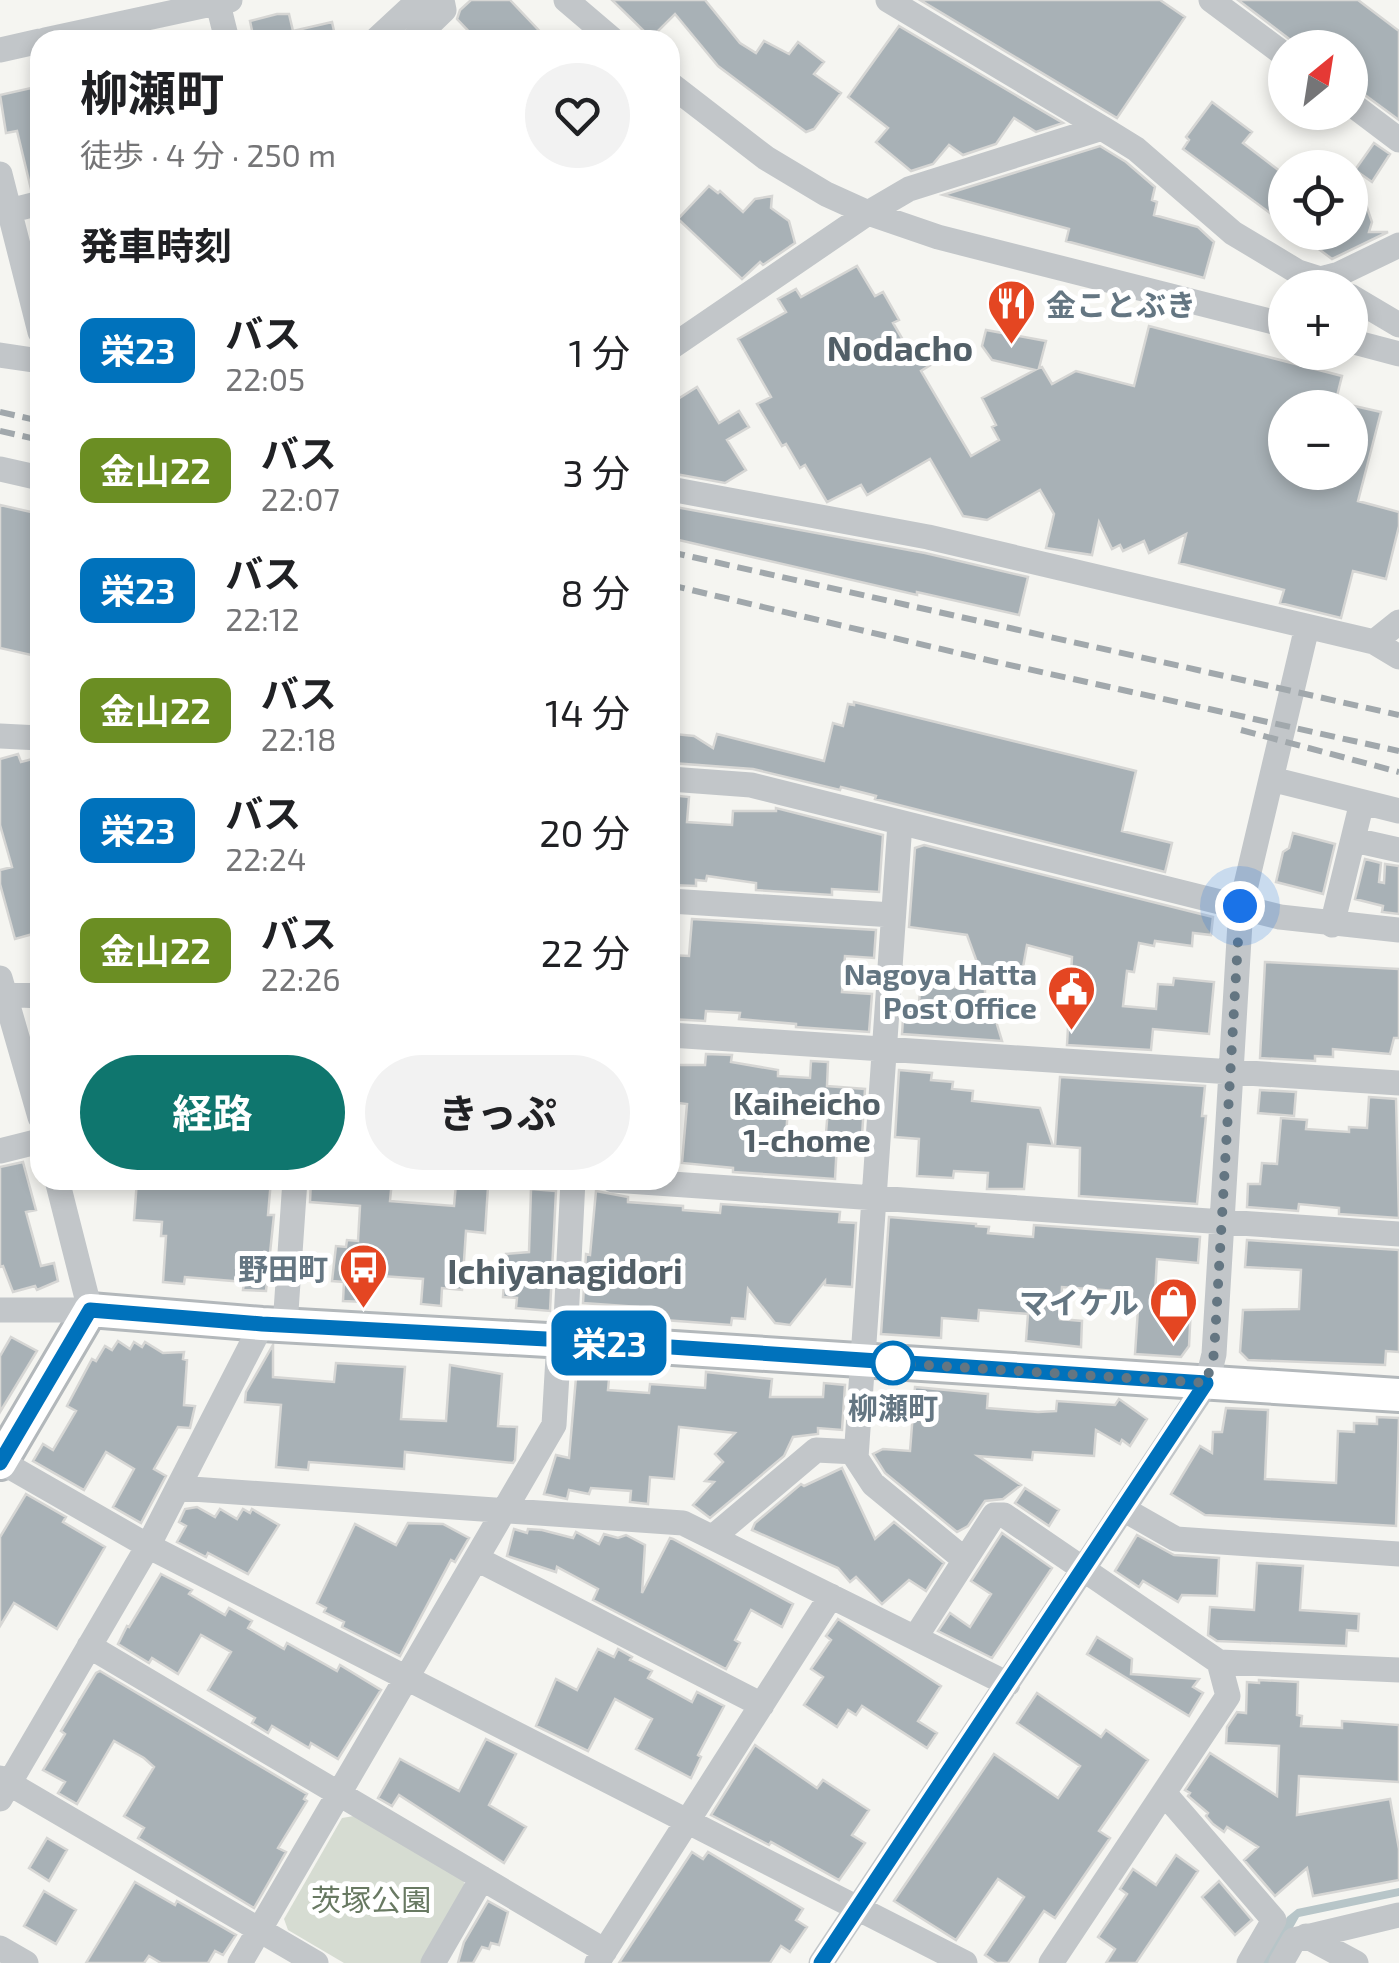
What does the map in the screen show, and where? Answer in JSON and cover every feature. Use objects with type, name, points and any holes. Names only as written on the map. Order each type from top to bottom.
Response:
[{"type":"main road","points":[[0,1462],[90,1310],[1399,1396]]},
{"type":"street","points":[[387,30],[419,0]]},
{"type":"street","points":[[423,30],[444,10],[442,0]]},
{"type":"street","points":[[566,0],[598,30]]},
{"type":"street","points":[[888,0],[1136,149],[1233,233],[1295,270]]},
{"type":"street","points":[[1211,0],[1268,42]]},
{"type":"street","points":[[92,30],[221,1],[225,30]]},
{"type":"street","points":[[0,50],[30,44]]},
{"type":"street","points":[[680,92],[766,158],[826,194],[868,213],[938,237],[1268,321]]},
{"type":"street","points":[[1368,117],[1399,140]]},
{"type":"street","points":[[680,341],[868,213],[909,190],[1102,128]]},
{"type":"street","points":[[0,174],[30,293]]},
{"type":"street","points":[[9,210],[30,205]]},
{"type":"street","points":[[1347,270],[1399,245]]},
{"type":"street","points":[[1368,307],[1399,326]]},
{"type":"street","points":[[1368,346],[1399,354]]},
{"type":"street","points":[[0,354],[30,358]]},
{"type":"street","points":[[0,469],[30,476]]},
{"type":"street","points":[[680,491],[928,537],[1374,642],[1399,657]]},
{"type":"street","points":[[1374,642],[1399,622]]},
{"type":"street","points":[[821,1963],[1206,1383],[1214,1354],[1240,906],[1307,627]]},
{"type":"street","points":[[0,736],[30,738]]},
{"type":"street","points":[[1270,779],[1399,811]]},
{"type":"street","points":[[680,780],[751,785],[1240,906],[1332,925],[1399,930]]},
{"type":"street","points":[[1332,925],[1362,802]]},
{"type":"street","points":[[900,822],[856,1458],[873,1484],[965,1560]]},
{"type":"street","points":[[1354,840],[1399,850]]},
{"type":"street","points":[[680,902],[893,915]]},
{"type":"street","points":[[30,994],[2,989],[30,1083]]},
{"type":"street","points":[[680,1036],[1399,1083]]},
{"type":"street","points":[[0,1151],[30,1144]]},
{"type":"street","points":[[680,1185],[1399,1234]]},
{"type":"street","points":[[0,1310],[90,1310],[60,1190]]},
{"type":"street","points":[[294,1190],[274,1325],[148,1546],[3,1787],[316,1963]]},
{"type":"street","points":[[240,1963],[554,1425],[572,1190]]},
{"type":"street","points":[[713,1538],[816,1450],[856,1452]]},
{"type":"street","points":[[0,1462],[148,1546],[965,1963]]},
{"type":"street","points":[[178,1488],[683,1522],[1008,1684]]},
{"type":"street","points":[[1124,1509],[1176,1539],[1399,1554]]},
{"type":"street","points":[[915,1638],[994,1515],[1004,1515],[1219,1662],[1399,1670]]},
{"type":"street","points":[[476,1559],[762,1705]]},
{"type":"street","points":[[89,1646],[482,1878],[601,1957],[832,1596]]},
{"type":"street","points":[[1051,1963],[1228,1696],[1219,1662]]},
{"type":"street","points":[[1164,1793],[1274,1920],[1250,1963]]},
{"type":"street","points":[[433,1963],[482,1878]]},
{"type":"street","points":[[1282,1963],[1294,1940],[1399,1915]]},
{"type":"street","points":[[1306,1936],[1356,1963]]},
{"type":"street","points":[[0,1948],[26,1963]]},
{"type":"green space","name":"茨塚公園","points":[[354,1816],[462,1878],[467,1890],[425,1963],[344,1963],[288,1930],[284,1919],[342,1818]]},
{"type":"shaded area","points":[[1399,1888],[1399,1896],[1299,1917],[1273,1963],[1262,1963],[1287,1917],[1297,1909]]},
{"type":"building","points":[[471,0],[510,0],[538,30],[467,30],[457,19]]},
{"type":"building","points":[[612,0],[705,0],[740,43],[756,53],[764,41],[789,54],[798,42],[824,62],[814,74],[841,93],[814,129],[806,132],[718,66],[675,14],[659,30],[643,30]]},
{"type":"building","points":[[920,0],[1160,0],[1185,17],[1117,118]]},
{"type":"building","points":[[1238,0],[1358,0],[1399,31],[1399,120],[1368,97],[1368,30],[1277,30]]},
{"type":"building","points":[[289,14],[293,30],[252,30],[250,21]]},
{"type":"building","points":[[332,22],[334,30],[297,30]]},
{"type":"building","points":[[899,26],[1063,123],[1036,132],[1014,118],[996,144],[963,155],[949,145],[933,164],[911,171],[876,142],[888,128],[848,97]]},
{"type":"building","points":[[30,88],[30,185],[17,131],[6,133],[0,95]]},
{"type":"building","points":[[1212,102],[1252,132],[1243,143],[1268,162],[1268,212],[1183,149],[1189,140],[1186,137]]},
{"type":"building","points":[[1374,143],[1390,154],[1372,182],[1368,179],[1368,152]]},
{"type":"building","points":[[1100,146],[1155,187],[1154,215],[1198,227],[1214,242],[1204,278],[1066,241],[1069,229],[943,195]]},
{"type":"building","points":[[709,186],[743,212],[755,199],[772,196],[771,208],[789,221],[795,243],[763,265],[760,262],[742,279],[680,217]]},
{"type":"building","points":[[1368,210],[1372,222],[1369,232],[1388,232],[1368,242]]},
{"type":"building","points":[[1320,250],[1351,250],[1332,259]]},
{"type":"building","points":[[857,266],[875,296],[883,292],[899,320],[893,323],[910,352],[921,346],[932,364],[921,371],[971,456],[999,440],[982,398],[1035,370],[992,360],[982,346],[986,330],[1046,341],[1039,368],[1052,384],[1076,371],[1134,386],[1149,326],[1268,357],[1268,370],[1319,370],[1342,376],[1338,390],[1268,390],[1268,490],[1361,490],[1358,501],[1399,512],[1386,579],[1353,571],[1341,618],[1280,603],[1284,590],[1179,563],[1186,534],[1149,553],[1144,541],[1123,551],[1120,545],[1112,549],[1099,522],[1092,555],[1046,548],[1054,514],[1040,490],[987,520],[963,516],[930,459],[867,495],[861,485],[827,502],[805,465],[800,468],[786,444],[782,446],[757,404],[771,397],[738,339],[786,312],[778,299],[796,289],[801,297]]},
{"type":"building","points":[[697,387],[719,423],[739,411],[749,427],[727,440],[746,470],[725,483],[680,475],[680,398]]},
{"type":"building","points":[[1368,409],[1381,412],[1368,462]]},
{"type":"building","points":[[0,505],[30,512],[30,655],[0,648]]},
{"type":"building","points":[[680,508],[925,553],[1028,577],[1019,615],[680,540]]},
{"type":"building","points":[[848,704],[1136,771],[1122,831],[1172,843],[1165,872],[841,787],[840,790],[753,769],[680,764],[680,735],[694,736],[713,748],[717,734],[824,761],[833,723],[843,726]]},
{"type":"building","points":[[18,754],[21,762],[30,760],[30,935],[15,939],[0,884],[0,870],[12,867],[0,825],[0,759]]},
{"type":"building","points":[[680,796],[689,797],[687,822],[732,825],[733,811],[776,808],[883,835],[879,892],[832,889],[832,895],[756,890],[756,883],[707,876],[706,881],[696,880],[696,886],[680,885]]},
{"type":"building","points":[[1293,833],[1335,844],[1323,894],[1276,882],[1283,852],[1289,848]]},
{"type":"building","points":[[924,845],[1213,917],[1211,935],[1193,933],[1192,946],[1139,943],[1134,972],[1127,971],[1123,1006],[1156,1009],[1158,984],[1173,985],[1174,978],[1214,982],[1209,1034],[1153,1029],[1151,1050],[1067,1045],[1072,957],[1027,945],[1022,973],[978,965],[967,935],[909,927],[915,848]]},
{"type":"building","points":[[1365,859],[1381,863],[1379,882],[1384,883],[1385,864],[1399,866],[1399,914],[1382,912],[1383,906],[1355,899]]},
{"type":"building","points":[[692,919],[876,930],[874,958],[845,956],[842,992],[872,994],[869,1032],[739,1019],[740,1013],[706,1011],[705,1021],[680,1020],[680,956],[689,956]]},
{"type":"building","points":[[1265,962],[1399,969],[1399,1038],[1394,1038],[1390,1054],[1333,1049],[1333,1057],[1315,1056],[1315,1061],[1260,1058]]},
{"type":"building","points":[[921,971],[940,973],[939,986],[985,989],[985,1007],[989,1007],[989,1018],[995,1018],[1002,1041],[902,1034],[904,1003],[919,1005]]},
{"type":"building","points":[[706,1054],[732,1055],[731,1062],[778,1070],[778,1076],[810,1078],[811,1061],[828,1062],[827,1086],[865,1089],[862,1136],[826,1133],[828,1109],[788,1106],[786,1138],[837,1143],[835,1179],[733,1172],[733,1168],[682,1163],[687,1104],[680,1103],[680,1065],[705,1065]]},
{"type":"building","points":[[899,1070],[932,1073],[931,1080],[953,1082],[952,1089],[973,1091],[972,1101],[1040,1108],[1053,1146],[1028,1144],[1024,1189],[987,1189],[988,1173],[954,1171],[953,1178],[917,1176],[919,1139],[895,1137]]},
{"type":"building","points":[[1060,1077],[1205,1086],[1202,1116],[1206,1116],[1197,1204],[1079,1196],[1080,1148],[1055,1146]]},
{"type":"building","points":[[1260,1090],[1296,1092],[1294,1116],[1258,1113]]},
{"type":"building","points":[[1369,1097],[1396,1099],[1399,1218],[1339,1214],[1339,1208],[1299,1204],[1298,1211],[1247,1207],[1248,1184],[1260,1184],[1262,1163],[1277,1164],[1281,1118],[1307,1120],[1306,1129],[1349,1132],[1349,1127],[1367,1128]]},
{"type":"building","points":[[23,1162],[36,1210],[26,1212],[41,1266],[54,1263],[58,1281],[37,1290],[35,1286],[13,1292],[3,1266],[0,1267],[0,1167]]},
{"type":"building","points":[[136,1190],[270,1190],[268,1215],[274,1215],[266,1291],[243,1290],[244,1282],[185,1277],[184,1284],[163,1282],[166,1236],[161,1236],[162,1222],[134,1220]]},
{"type":"building","points":[[311,1190],[391,1190],[390,1201],[454,1206],[455,1190],[488,1190],[485,1233],[466,1231],[462,1290],[442,1288],[441,1306],[421,1304],[423,1279],[368,1275],[366,1302],[343,1301],[344,1282],[332,1281],[336,1246],[346,1247],[347,1240],[358,1241],[360,1206],[310,1202]]},
{"type":"building","points":[[531,1190],[556,1191],[550,1311],[516,1308],[517,1298],[503,1297],[506,1254],[529,1252]]},
{"type":"building","points":[[596,1191],[628,1197],[628,1202],[683,1206],[683,1210],[720,1213],[721,1204],[840,1212],[839,1222],[856,1223],[852,1287],[825,1285],[825,1281],[790,1325],[775,1323],[748,1289],[745,1319],[732,1318],[731,1325],[637,1318],[638,1307],[583,1303]]},
{"type":"building","points":[[889,1217],[976,1224],[989,1227],[988,1233],[1033,1237],[1034,1225],[1200,1237],[1198,1263],[1157,1259],[1155,1294],[1188,1297],[1189,1346],[1181,1357],[1135,1354],[1138,1309],[1128,1308],[1129,1292],[1062,1287],[1060,1319],[1082,1321],[1081,1347],[1026,1341],[1028,1314],[979,1310],[978,1321],[942,1318],[941,1338],[881,1334]]},
{"type":"building","points":[[1247,1240],[1399,1250],[1399,1352],[1386,1351],[1385,1365],[1248,1360],[1240,1352],[1243,1310],[1299,1309],[1301,1270],[1245,1267]]},
{"type":"building","points":[[11,1337],[37,1351],[0,1412],[0,1356]]},
{"type":"building","points":[[118,1341],[130,1349],[134,1342],[142,1347],[145,1342],[163,1353],[184,1352],[184,1405],[195,1406],[190,1428],[178,1427],[154,1469],[166,1476],[141,1523],[113,1507],[134,1469],[106,1452],[84,1490],[33,1461],[43,1444],[53,1450],[76,1411],[67,1406],[92,1359],[96,1361],[105,1346],[112,1350]]},
{"type":"building","points":[[273,1345],[273,1377],[334,1382],[336,1363],[405,1367],[401,1419],[446,1421],[450,1365],[502,1374],[498,1426],[517,1427],[515,1460],[513,1463],[405,1452],[404,1469],[309,1462],[308,1470],[276,1467],[281,1405],[245,1402],[246,1392]]},
{"type":"building","points":[[577,1366],[610,1368],[608,1390],[649,1393],[650,1384],[705,1388],[706,1372],[772,1379],[770,1397],[823,1397],[824,1383],[845,1385],[842,1430],[818,1428],[818,1434],[793,1437],[784,1456],[710,1518],[693,1505],[714,1482],[705,1481],[723,1462],[715,1454],[735,1433],[679,1427],[674,1479],[650,1477],[648,1504],[630,1502],[631,1491],[591,1488],[589,1494],[569,1490],[567,1499],[544,1494],[556,1455],[569,1458]]},
{"type":"building","points":[[915,1387],[988,1394],[987,1408],[1038,1412],[1056,1411],[1057,1401],[1115,1405],[1119,1399],[1147,1419],[1130,1446],[1096,1430],[1094,1456],[1033,1452],[1032,1460],[978,1456],[1021,1485],[1003,1499],[985,1501],[968,1526],[957,1532],[885,1473],[873,1454],[883,1449],[910,1451]]},
{"type":"building","points":[[1226,1408],[1268,1410],[1265,1479],[1336,1483],[1338,1431],[1354,1432],[1354,1423],[1377,1424],[1377,1417],[1399,1418],[1396,1526],[1205,1515],[1171,1494],[1200,1446],[1212,1453],[1213,1432],[1222,1432]]},
{"type":"building","points":[[842,1468],[875,1539],[894,1522],[944,1563],[926,1591],[909,1580],[882,1604],[856,1577],[850,1582],[838,1568],[752,1530],[755,1523],[801,1484]]},
{"type":"building","points":[[1025,1488],[1059,1510],[1049,1526],[1015,1503]]},
{"type":"building","points":[[26,1494],[66,1517],[63,1522],[105,1547],[57,1629],[14,1603],[0,1626],[0,1537]]},
{"type":"building","points":[[197,1507],[215,1517],[220,1509],[237,1519],[243,1509],[250,1513],[252,1509],[279,1525],[248,1574],[177,1542],[186,1526],[179,1522],[185,1509]]},
{"type":"building","points":[[408,1523],[443,1524],[469,1538],[455,1562],[451,1560],[400,1656],[342,1627],[344,1622],[324,1612],[326,1608],[317,1603],[355,1524],[396,1545]]},
{"type":"building","points":[[514,1529],[527,1533],[528,1529],[542,1530],[573,1538],[576,1532],[599,1544],[604,1534],[618,1538],[626,1535],[645,1545],[642,1593],[670,1538],[793,1604],[782,1627],[751,1610],[735,1640],[740,1643],[726,1669],[593,1600],[598,1589],[557,1567],[556,1572],[507,1556]]},
{"type":"building","points":[[1002,1533],[1052,1568],[992,1658],[938,1631],[950,1613],[970,1627],[991,1594],[971,1581]]},
{"type":"building","points":[[1137,1535],[1174,1555],[1219,1558],[1217,1596],[1182,1595],[1178,1602],[1143,1581],[1139,1587],[1115,1571]]},
{"type":"building","points":[[1257,1563],[1303,1566],[1300,1610],[1359,1614],[1358,1631],[1347,1630],[1346,1646],[1217,1641],[1208,1635],[1210,1607],[1254,1610]]},
{"type":"building","points":[[161,1574],[192,1590],[189,1594],[225,1615],[229,1608],[252,1621],[248,1628],[284,1649],[287,1643],[337,1671],[340,1665],[381,1690],[338,1759],[311,1743],[309,1748],[272,1726],[268,1733],[252,1723],[255,1718],[208,1690],[231,1652],[201,1635],[178,1674],[152,1658],[149,1663],[118,1644]]},
{"type":"building","points":[[838,1619],[941,1686],[918,1721],[937,1733],[927,1748],[862,1706],[856,1715],[848,1710],[837,1727],[804,1705],[823,1677],[811,1669],[831,1640],[826,1636]]},
{"type":"building","points":[[1097,1637],[1132,1659],[1131,1674],[1199,1679],[1193,1687],[1203,1693],[1189,1716],[1087,1654]]},
{"type":"building","points":[[598,1649],[614,1657],[618,1649],[652,1671],[648,1678],[692,1702],[697,1692],[724,1706],[698,1755],[701,1757],[691,1778],[636,1749],[652,1719],[615,1699],[588,1751],[536,1726],[556,1679],[577,1690]]},
{"type":"building","points":[[100,1671],[307,1794],[307,1801],[278,1848],[286,1852],[254,1908],[138,1838],[144,1828],[124,1816],[154,1767],[144,1758],[114,1741],[77,1804],[58,1793],[65,1782],[43,1770],[65,1734],[61,1731]]},
{"type":"building","points":[[1247,1682],[1298,1682],[1297,1715],[1302,1716],[1301,1726],[1342,1728],[1342,1721],[1399,1725],[1399,1782],[1299,1776],[1297,1815],[1390,1799],[1399,1849],[1399,1880],[1313,1896],[1307,1868],[1275,1896],[1244,1860],[1258,1847],[1227,1827],[1224,1832],[1213,1824],[1206,1816],[1208,1813],[1188,1796],[1190,1793],[1185,1790],[1210,1753],[1277,1796],[1279,1746],[1226,1743],[1227,1727],[1237,1712],[1246,1713]]},
{"type":"building","points":[[1037,1693],[1101,1737],[1106,1730],[1148,1760],[1099,1831],[1110,1838],[1055,1918],[1044,1911],[1008,1963],[997,1963],[985,1955],[1024,1897],[998,1879],[956,1940],[894,1901],[994,1754],[1058,1798],[1080,1766],[1017,1723]]},
{"type":"building","points":[[486,1739],[516,1754],[489,1805],[526,1827],[504,1863],[399,1795],[392,1806],[378,1798],[400,1759],[459,1791]]},
{"type":"building","points":[[755,1745],[817,1788],[823,1780],[869,1810],[852,1835],[865,1843],[839,1880],[771,1842],[769,1845],[711,1815]]},
{"type":"building","points":[[47,1838],[67,1850],[49,1881],[29,1868]]},
{"type":"building","points":[[692,1852],[703,1859],[708,1852],[803,1909],[796,1920],[807,1927],[790,1952],[781,1946],[770,1963],[619,1963]]},
{"type":"building","points":[[1176,1855],[1198,1871],[1136,1963],[1106,1963],[1115,1949],[1098,1937],[1127,1894],[1120,1889],[1133,1869],[1156,1885]]},
{"type":"building","points":[[1219,1881],[1252,1920],[1235,1935],[1202,1897]]},
{"type":"building","points":[[135,1882],[236,1935],[223,1955],[215,1951],[208,1963],[161,1963],[149,1956],[144,1963],[86,1963]]},
{"type":"building","points":[[44,1891],[76,1910],[56,1944],[24,1926]]},
{"type":"building","points":[[488,1901],[508,1912],[499,1945],[482,1947],[473,1963],[458,1963],[464,1942]]},
{"type":"railway","points":[[0,412],[30,419]]},
{"type":"railway","points":[[0,431],[30,438]]},
{"type":"railway","points":[[680,554],[1399,715]]},
{"type":"railway","points":[[680,587],[1399,751]]},
{"type":"railway","points":[[1241,730],[1399,772]]},
{"type":"bus line","name":"栄23","points":[[0,1463],[90,1310],[1206,1383],[821,1963]]},
{"type":"place","name":"金ことぶき","points":[[1011,346]]},
{"type":"place","name":"Nagoya Hatta Post Office","points":[[1072,1032]]},
{"type":"place","name":"野田町","points":[[363,1310]]},
{"type":"place","name":"マイケル","points":[[1174,1344]]},
{"type":"place","name":"柳瀬町","points":[[893,1363]]},
{"type":"district","name":"Nodacho","points":[[900,347]]},
{"type":"district","name":"Kaiheicho 1-chome","points":[[807,1120]]},
{"type":"district","name":"Ichiyanagidori","points":[[565,1270]]},
{"type":"route","points":[[893,1363],[1206,1383],[1214,1354],[1240,906]]}]
